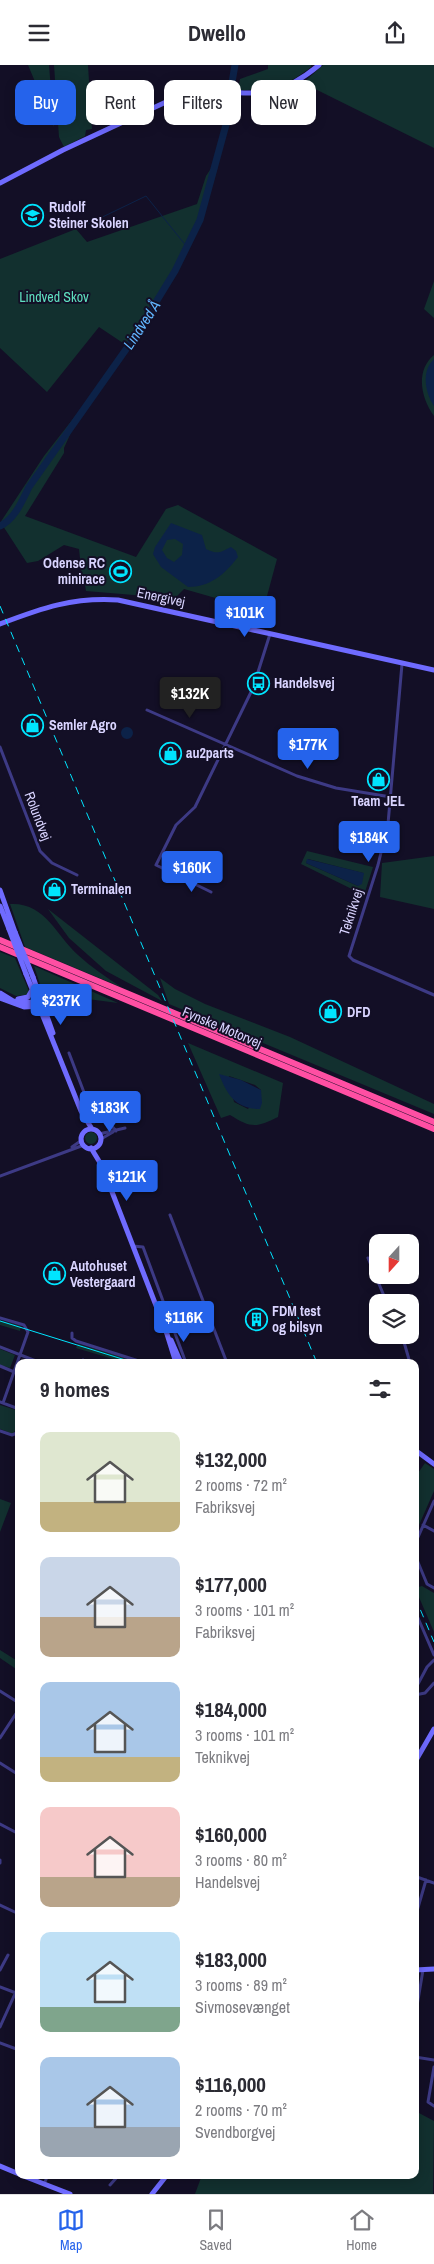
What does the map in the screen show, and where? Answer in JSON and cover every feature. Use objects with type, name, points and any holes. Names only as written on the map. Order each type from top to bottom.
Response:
[{"type":"highway","name":"Fynske Motorvej","points":[[0,940],[434,1122]]},
{"type":"highway","name":"Fynske Motorvej","points":[[0,947],[434,1129]]},
{"type":"street","points":[[0,183],[63,150],[181,95],[196,92],[259,94],[271,92],[294,84],[319,65]]},
{"type":"street","name":"Energivej","points":[[0,624],[49,606],[96,599],[136,603],[434,671]]},
{"type":"street","points":[[211,892],[156,865],[176,825],[195,807],[253,688],[270,634]]},
{"type":"street","name":"Teknikvej","points":[[402,664],[391,797],[384,844],[349,955],[353,960],[434,995]]},
{"type":"street","points":[[147,710],[316,783],[356,792],[391,797]]},
{"type":"street","name":"Rolundvej","points":[[0,747],[40,851],[52,863],[77,875]]},
{"type":"street","points":[[0,890],[33,977],[40,1004],[81,1111],[85,1132],[83,1143]]},
{"type":"street","points":[[0,906],[32,989],[40,1004]]},
{"type":"street","points":[[0,993],[21,999],[30,996],[32,989]]},
{"type":"street","points":[[0,993],[18,1002],[40,1004]]},
{"type":"street","points":[[0,998],[17,1005],[40,1004]]},
{"type":"street","points":[[69,1053],[93,1116],[112,1125],[116,1131]]},
{"type":"street","points":[[81,1111],[92,1129],[100,1136]]},
{"type":"street","points":[[94,1147],[100,1136],[124,1128]]},
{"type":"street","points":[[85,1132],[92,1129]]},
{"type":"street","points":[[0,1176],[83,1143],[94,1147],[167,1333],[179,1359]]},
{"type":"street","points":[[170,1215],[225,1359]]},
{"type":"street","points":[[133,1246],[143,1247],[185,1359]]},
{"type":"street","points":[[368,1258],[383,1294]]},
{"type":"street","points":[[0,1318],[26,1327],[28,1332],[21,1359]]},
{"type":"street","points":[[72,1333],[72,1338],[76,1341],[132,1359]]},
{"type":"street","points":[[167,1333],[175,1359]]},
{"type":"street","points":[[405,1344],[409,1359]]},
{"type":"street","points":[[0,1347],[32,1359]]},
{"type":"street","points":[[0,1367],[15,1372]]},
{"type":"street","points":[[15,1377],[1,1402],[15,1407]]},
{"type":"street","points":[[0,1431],[12,1435],[15,1434]]},
{"type":"street","points":[[419,1453],[434,1464]]},
{"type":"street","points":[[419,1535],[434,1501]]},
{"type":"street","points":[[423,1525],[434,1531]]},
{"type":"street","points":[[419,1565],[427,1584],[434,1588]]},
{"type":"street","points":[[419,1620],[434,1655]]},
{"type":"street","points":[[419,1682],[427,1667],[434,1660]]},
{"type":"street","points":[[419,1694],[425,1693],[434,1683]]},
{"type":"street","points":[[0,1691],[15,1700]]},
{"type":"street","points":[[0,1738],[15,1715]]},
{"type":"street","points":[[419,1755],[434,1729]]},
{"type":"street","points":[[0,1763],[15,1772]]},
{"type":"street","points":[[0,1825],[15,1832]]},
{"type":"street","points":[[419,1878],[434,1883]]},
{"type":"street","points":[[419,1904],[426,1881]]},
{"type":"street","points":[[0,1905],[15,1912]]},
{"type":"street","points":[[0,1970],[8,1955]]},
{"type":"street","points":[[419,1970],[434,1970]]},
{"type":"street","points":[[419,1994],[423,1970]]},
{"type":"street","points":[[0,1987],[15,1993]]},
{"type":"street","points":[[0,2027],[15,1995]]},
{"type":"street","points":[[0,2043],[15,2049]]},
{"type":"street","points":[[419,2058],[434,2061]]},
{"type":"street","points":[[434,2067],[428,2102],[434,2105]]},
{"type":"street","points":[[0,2167],[15,2172]]},
{"type":"street","points":[[32,2179],[70,2194]]},
{"type":"street","points":[[44,2184],[46,2179]]},
{"type":"street","points":[[110,2185],[115,2179]]},
{"type":"street","points":[[151,2194],[164,2179]]},
{"type":"green space","points":[[28,65],[49,65],[50,80],[34,80]]},
{"type":"green space","points":[[54,65],[88,65],[86,125],[92,125],[92,129],[86,130],[85,136],[64,147],[59,137],[58,125],[76,125],[76,80],[55,80]]},
{"type":"green space","points":[[268,65],[311,65],[311,67],[292,80],[251,80],[251,89],[241,90],[240,79],[268,69]]},
{"type":"green space","points":[[323,65],[434,65],[434,148],[316,89],[316,80],[306,80]]},
{"type":"green space","name":"Lindved Skov","points":[[214,164],[218,166],[202,223],[126,345],[99,327],[47,392],[0,348],[0,259],[76,229],[87,242],[197,204],[206,176]]},
{"type":"green space","points":[[434,281],[434,318],[424,309]]},
{"type":"green space","points":[[434,355],[434,416],[423,393],[422,377],[428,361]]},
{"type":"green space","points":[[76,415],[78,417],[64,448],[64,453],[25,516],[136,557],[166,509],[178,505],[277,559],[260,622],[237,616],[219,599],[184,589],[170,603],[134,595],[86,591],[85,585],[83,586],[79,549],[64,545],[38,561],[27,563],[3,526],[0,527],[0,523],[44,456]]},
{"type":"green space","points":[[307,851],[373,867],[364,895],[301,864]],"holes":[[[308,859],[363,873],[358,886],[306,863]]]},
{"type":"green space","points":[[434,856],[434,909],[380,897],[382,863]]},
{"type":"green space","points":[[10,904],[32,908],[41,914],[78,955],[121,987],[25,947]]},
{"type":"green space","points":[[48,909],[158,995],[162,1001],[106,971],[69,938]]},
{"type":"green space","points":[[0,952],[15,958],[29,991],[26,995],[16,996],[0,988]]},
{"type":"green space","points":[[34,966],[118,1003],[80,998],[49,998],[41,987]]},
{"type":"green space","points":[[160,978],[175,989],[205,1004],[290,1037],[434,1104],[434,1114],[169,1004]]},
{"type":"green space","points":[[188,1043],[283,1083],[278,1117],[259,1125],[243,1122],[230,1115],[221,1118]],"holes":[[[229,1076],[255,1085],[261,1090],[248,1109],[234,1102]]]},
{"type":"green space","points":[[91,1132],[97,1138],[91,1144],[85,1138]]},
{"type":"green space","points":[[0,1320],[21,1326],[20,1331],[0,1325]]},
{"type":"green space","points":[[78,1344],[129,1359],[113,1359],[76,1348]]},
{"type":"green space","points":[[0,1349],[15,1355],[10,1368],[0,1365]]},
{"type":"green space","points":[[0,1405],[15,1410],[15,1431],[13,1434],[0,1429]]},
{"type":"green space","points":[[425,1463],[434,1469],[434,1491],[419,1525],[419,1472]]},
{"type":"green space","points":[[0,1499],[11,1503],[0,1532]]},
{"type":"green space","points":[[422,1586],[434,1593],[434,1632],[419,1597],[419,1587]]},
{"type":"green space","points":[[0,1650],[15,1659],[15,1668],[0,1658]]},
{"type":"green space","points":[[419,2113],[434,2121],[433,2194],[195,2194],[201,2179],[419,2179]]},
{"type":"water","points":[[434,359],[434,406],[428,395],[426,376],[427,370]]},
{"type":"water","points":[[171,523],[202,535],[206,549],[219,552],[231,547],[236,551],[238,557],[216,579],[203,585],[188,587],[161,567],[153,554],[155,547]],"holes":[[[175,539],[183,544],[182,555],[174,562],[167,558],[162,550],[167,540]]]},
{"type":"water","points":[[125,727],[129,727],[133,733],[129,739],[125,739],[121,735],[121,731]]},
{"type":"water","points":[[307,859],[364,873],[362,884],[358,886],[306,863]]},
{"type":"water","points":[[219,1074],[241,1080],[261,1090],[262,1103],[260,1109],[245,1106],[234,1099],[225,1088]]},
{"type":"waterway","name":"Lindved Å","points":[[232,80],[235,65]]},
{"type":"waterway","name":"Lindved Å","points":[[0,526],[10,519],[18,509],[29,487],[134,338],[175,271],[200,220],[226,125]]},
{"type":"waterway","points":[[88,224],[146,196],[187,247]]},
{"type":"tram line","points":[[0,1321],[122,1359]]},
{"type":"railway","points":[[0,606],[315,1359]]},
{"type":"railway","points":[[419,1606],[434,1642]]},
{"type":"place","name":"Rudolf Steiner Skolen","points":[[33,215]]},
{"type":"place","name":"Odense RC minirace","points":[[121,571]]},
{"type":"place","name":"Handelsvej","points":[[258,683]]},
{"type":"place","name":"Semler Agro","points":[[33,725]]},
{"type":"place","name":"au2parts","points":[[170,753]]},
{"type":"place","name":"Team JEL","points":[[378,779]]},
{"type":"place","name":"Terminalen","points":[[55,889]]},
{"type":"place","name":"DFD","points":[[331,1012]]},
{"type":"place","name":"Autohuset Vestergaard","points":[[54,1274]]},
{"type":"place","name":"FDM test og bilsyn","points":[[256,1319]]}]
